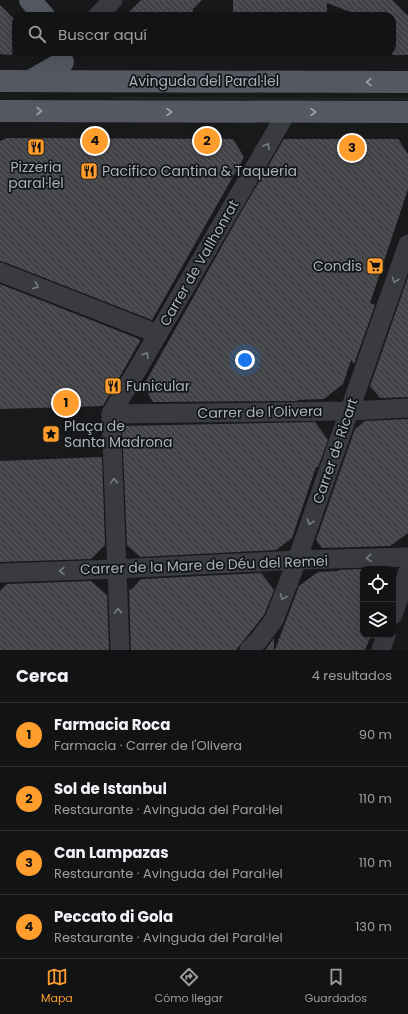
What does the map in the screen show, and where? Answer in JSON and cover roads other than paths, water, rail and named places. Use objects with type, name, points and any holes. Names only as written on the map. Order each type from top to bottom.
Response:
[{"type":"main road","points":[[30,0],[40,12]]},
{"type":"main road","points":[[0,110],[30,82],[62,57],[87,81]]},
{"type":"main road","name":"Avinguda del Paral·lel","points":[[0,81],[408,82]]},
{"type":"main road","points":[[0,110],[408,112]]},
{"type":"street","points":[[101,12],[113,0]]},
{"type":"street","name":"Carrer de Vallhonrat","points":[[111,414],[287,112]]},
{"type":"street","name":"Carrer de Ricart","points":[[248,650],[258,641],[274,620],[297,560],[408,244]]},
{"type":"street","points":[[0,272],[158,334]]},
{"type":"street","name":"Carrer de l'Olivera","points":[[111,414],[350,411],[408,408]]},
{"type":"street","points":[[111,414],[120,650]]},
{"type":"street","name":"Carrer de la Mare de Déu del Remei","points":[[0,573],[297,560],[408,557]]},
{"type":"street","points":[[396,605],[408,571]]},
{"type":"street","points":[[381,650],[385,638]]},
{"type":"place","name":"Peccato di Gola","points":[[95,141]]},
{"type":"place","name":"Sol de Istanbul","points":[[207,141]]},
{"type":"place","name":"Pizzeria paral·lel","points":[[36,147]]},
{"type":"place","name":"Can Lampazas","points":[[352,148]]},
{"type":"place","name":"Pacifico Cantina & Taqueria","points":[[89,171]]},
{"type":"place","name":"Condis","points":[[375,266]]},
{"type":"place","name":"Funicular","points":[[113,386]]},
{"type":"place","name":"Farmacia Roca","points":[[66,403]]},
{"type":"place","name":"Plaça de Santa Madrona","points":[[51,434]]}]
